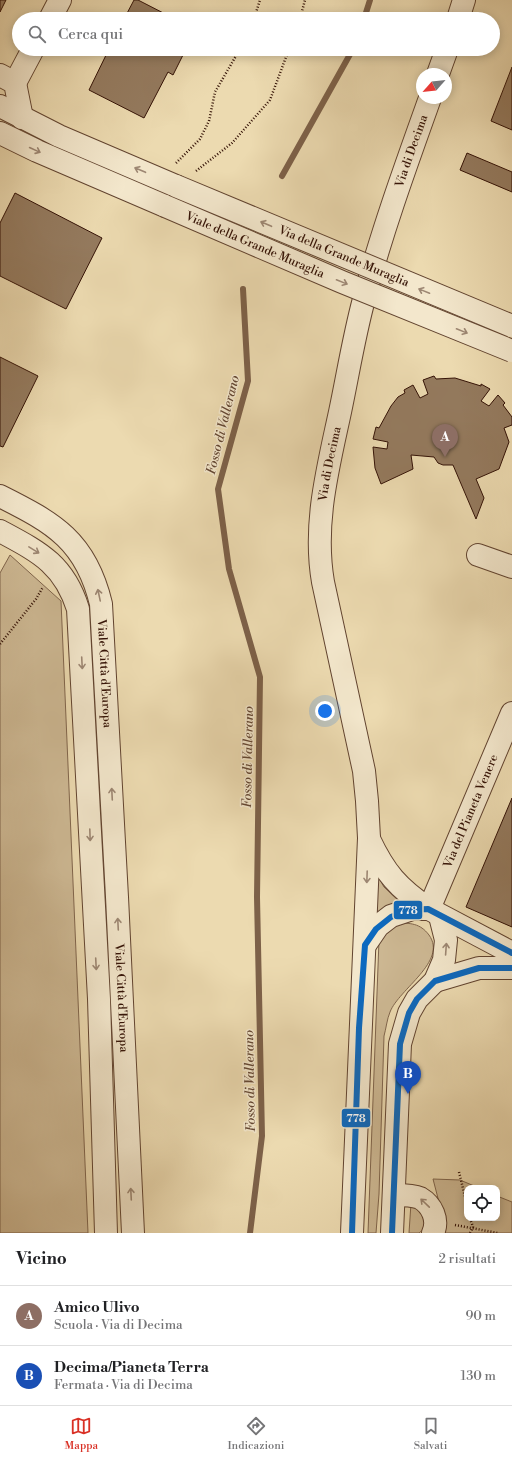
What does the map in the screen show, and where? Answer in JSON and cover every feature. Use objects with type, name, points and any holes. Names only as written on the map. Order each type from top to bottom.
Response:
[{"type":"street","points":[[54,12],[60,0]]},
{"type":"street","points":[[460,12],[464,0]]},
{"type":"street","points":[[22,118],[7,79],[27,56]]},
{"type":"street","points":[[440,68],[444,56]]},
{"type":"street","name":"Via di Decima","points":[[352,1233],[359,1028],[365,945],[369,838],[364,771],[321,569],[320,520],[333,442],[364,301],[402,176],[428,104]]},
{"type":"street","points":[[0,106],[59,136],[168,182]]},
{"type":"street","name":"Viale della Grande Muraglia","points":[[0,133],[37,151],[164,206],[512,351]]},
{"type":"street","name":"Via della Grande Muraglia","points":[[168,182],[512,326]]},
{"type":"street","name":"Viale Città d'Europa","points":[[0,496],[41,517],[64,535],[86,562],[95,582],[102,623],[110,754],[132,1233]]},
{"type":"street","name":"Viale Città d'Europa","points":[[0,531],[47,558],[64,576],[75,598],[79,615],[87,755],[106,1233]]},
{"type":"street","points":[[478,555],[512,566]]},
{"type":"street","name":"Via del Pianeta Venere","points":[[435,912],[512,713]]},
{"type":"street","points":[[87,755],[110,754]]},
{"type":"street","name":"Via di Decima","points":[[369,838],[386,870],[399,887],[435,912],[512,954]]},
{"type":"street","points":[[93,900],[117,897]]},
{"type":"street","points":[[365,945],[378,926],[391,916],[412,909],[435,912],[446,948],[442,966],[435,981],[413,1004],[405,1021],[400,1044],[392,1233]]},
{"type":"street","points":[[435,981],[478,968],[512,968]]},
{"type":"street","points":[[101,1077],[125,1075]]},
{"type":"street","points":[[394,1195],[419,1198],[427,1203],[432,1210],[434,1228]]},
{"type":"path","points":[[256,12],[260,0]]},
{"type":"path","points":[[302,12],[305,0]]},
{"type":"path","points":[[168,182],[200,139],[209,121],[215,92],[236,56]]},
{"type":"path","points":[[168,182],[232,143],[270,100],[286,56]]},
{"type":"path","points":[[0,644],[36,600],[44,586]]},
{"type":"path","points":[[459,1172],[464,1193]]},
{"type":"path","points":[[470,1233],[473,1227],[471,1221]]},
{"type":"path","points":[[434,1228],[473,1227],[498,1233]]},
{"type":"shaded area","points":[[10,555],[61,601],[88,1233],[0,1233],[0,573]]},
{"type":"shaded area","points":[[376,873],[384,887],[400,902],[390,905],[370,920]]},
{"type":"shaded area","points":[[396,923],[414,924],[422,928],[429,935],[433,945],[432,955],[427,965],[395,1003],[387,1021],[384,1036],[379,1194],[376,1233],[368,1233],[379,940]]},
{"type":"shaded area","points":[[433,1179],[460,1180],[472,1185],[464,1185],[464,1221],[500,1221],[500,1197],[512,1202],[512,1233],[443,1233],[440,1206]]},
{"type":"shaded area","points":[[411,1203],[423,1210],[425,1228],[419,1233],[409,1233]]},
{"type":"building","points":[[0,0],[6,0],[0,12]]},
{"type":"building","points":[[134,0],[138,0],[161,12],[128,12]]},
{"type":"building","points":[[106,56],[182,56],[173,75],[168,72],[144,118],[89,90]]},
{"type":"building","points":[[512,67],[512,130],[491,121]]},
{"type":"building","points":[[467,153],[512,172],[512,192],[460,170]]},
{"type":"building","points":[[15,193],[102,238],[66,309],[0,276],[0,223]]},
{"type":"building","points":[[0,357],[38,376],[3,447],[0,446]]},
{"type":"building","points":[[434,376],[436,379],[455,378],[481,386],[481,384],[490,389],[481,401],[489,406],[498,395],[505,403],[503,405],[512,417],[512,425],[504,428],[509,442],[499,469],[476,479],[484,498],[476,519],[453,465],[443,465],[438,463],[434,457],[411,455],[413,469],[381,484],[375,468],[373,447],[387,449],[388,442],[373,439],[376,427],[379,428],[391,406],[398,397],[405,393],[404,390],[413,385],[420,398],[428,394],[423,380]]},
{"type":"building","points":[[512,798],[512,927],[466,907]]},
{"type":"waterway","name":"Fosso di Vallerano","points":[[366,12],[370,0]]},
{"type":"waterway","name":"Fosso di Vallerano","points":[[282,176],[349,56]]},
{"type":"waterway","name":"Fosso di Vallerano","points":[[243,289],[248,381],[218,489],[229,569],[260,677],[257,897],[262,1136],[250,1233]]},
{"type":"transit line","name":"778","points":[[352,1233],[359,1028],[365,945],[376,929],[391,917],[408,910],[428,909],[512,953]]},
{"type":"transit line","name":"778","points":[[392,1233],[400,1044],[409,1013],[417,999],[435,981],[479,968],[512,968]]},
{"type":"place","name":"Amico Ulivo","points":[[445,457]]},
{"type":"place","name":"Decima/Pianeta Terra","points":[[408,1094]]}]
